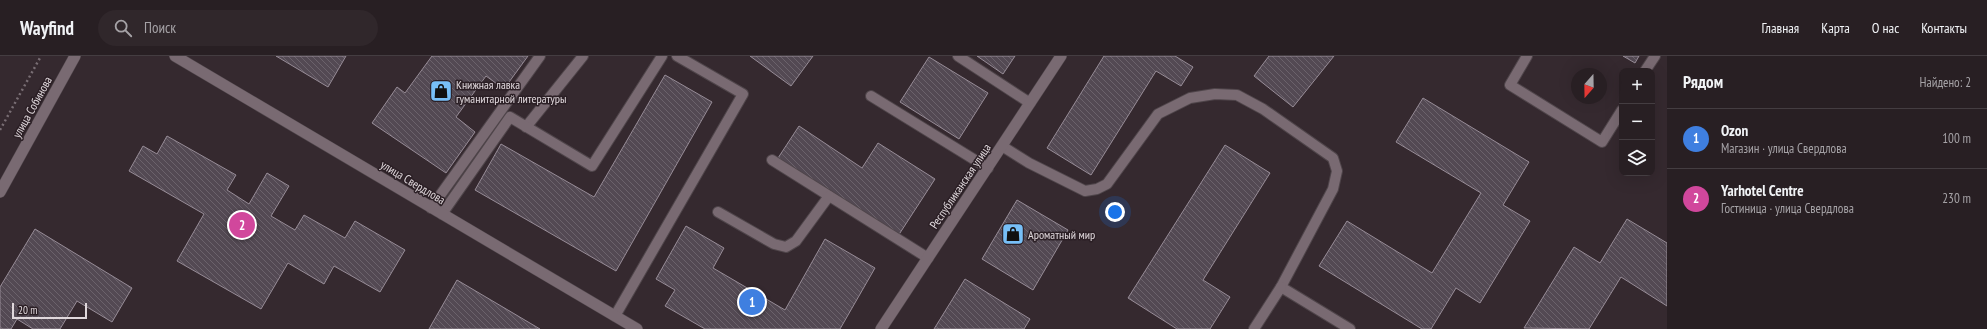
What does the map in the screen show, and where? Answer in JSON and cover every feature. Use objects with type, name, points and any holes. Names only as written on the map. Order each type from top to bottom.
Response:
[{"type":"street","name":"улица Собинова","points":[[0,192],[75,56]]},
{"type":"street","name":"улица Свердлова","points":[[175,56],[637,329]]},
{"type":"street","name":"Республиканская улица","points":[[881,329],[1061,56]]},
{"type":"lane","points":[[431,208],[540,56]]},
{"type":"lane","points":[[526,126],[583,56]]},
{"type":"lane","points":[[442,214],[510,117],[592,166],[662,56]]},
{"type":"lane","points":[[615,316],[743,94],[677,56]]},
{"type":"lane","points":[[958,56],[1030,103]]},
{"type":"lane","points":[[1527,56],[1510,85],[1602,142],[1619,115]]},
{"type":"lane","points":[[1647,68],[1654,56]]},
{"type":"lane","points":[[1002,146],[1029,163],[1085,191],[1097,189],[1107,184],[1158,114],[1190,98],[1215,94],[1237,95],[1263,109],[1333,158],[1337,171],[1333,189],[1281,287],[1254,329]]},
{"type":"lane","points":[[872,96],[988,168]]},
{"type":"lane","points":[[772,160],[928,258]]},
{"type":"lane","points":[[718,212],[774,244],[786,247],[796,241],[829,196]]},
{"type":"lane","points":[[1281,287],[1350,329]]},
{"type":"path","points":[[0,130],[41,56]]},
{"type":"building","points":[[276,56],[346,56],[328,87]]},
{"type":"building","points":[[432,56],[528,56],[504,89],[486,76],[456,117],[475,132],[446,173],[372,123],[397,87],[405,93]]},
{"type":"building","points":[[750,56],[813,56],[791,86]]},
{"type":"building","points":[[977,56],[1015,56],[1003,74]]},
{"type":"building","points":[[1104,56],[1175,56],[1193,67],[1181,86],[1156,71],[1091,175],[1047,148]]},
{"type":"building","points":[[1269,56],[1334,56],[1293,107],[1254,76]]},
{"type":"building","points":[[1623,56],[1639,56],[1635,63]]},
{"type":"building","points":[[929,57],[988,93],[959,139],[900,102]]},
{"type":"building","points":[[665,75],[712,102],[616,271],[475,190],[501,144],[594,197]]},
{"type":"building","points":[[1423,98],[1529,162],[1503,205],[1530,221],[1480,303],[1456,288],[1431,329],[1422,329],[1319,266],[1347,221],[1432,273],[1481,193],[1396,142]]},
{"type":"building","points":[[799,126],[862,168],[878,143],[935,179],[898,236],[778,158]]},
{"type":"building","points":[[167,136],[236,175],[227,190],[249,204],[267,173],[289,186],[271,216],[295,230],[304,215],[345,238],[355,221],[405,250],[380,292],[334,266],[324,284],[288,263],[261,309],[177,261],[204,214],[129,171],[143,146],[157,154]]},
{"type":"building","points":[[1225,145],[1270,173],[1203,280],[1230,297],[1210,329],[1177,329],[1128,298]]},
{"type":"building","points":[[1017,200],[1068,230],[1033,290],[982,259]]},
{"type":"building","points":[[1627,219],[1667,243],[1667,306],[1621,277],[1589,329],[1524,328],[1574,247],[1600,263]]},
{"type":"building","points":[[686,226],[724,248],[713,268],[785,310],[825,239],[875,268],[840,329],[705,329],[665,306],[675,290],[656,279]]},
{"type":"building","points":[[35,229],[132,288],[112,322],[77,301],[60,329],[33,329],[17,319],[11,329],[0,329],[0,287]]},
{"type":"building","points":[[965,279],[1030,319],[1024,329],[934,329]]},
{"type":"building","points":[[457,280],[540,329],[429,329]]},
{"type":"place","name":"Книжная лавка гуманитарной литературы","points":[[441,91]]},
{"type":"place","name":"Yarhotel Centre","points":[[242,225]]},
{"type":"place","name":"Ароматный мир","points":[[1013,234]]},
{"type":"place","name":"Ozon","points":[[752,302]]}]
